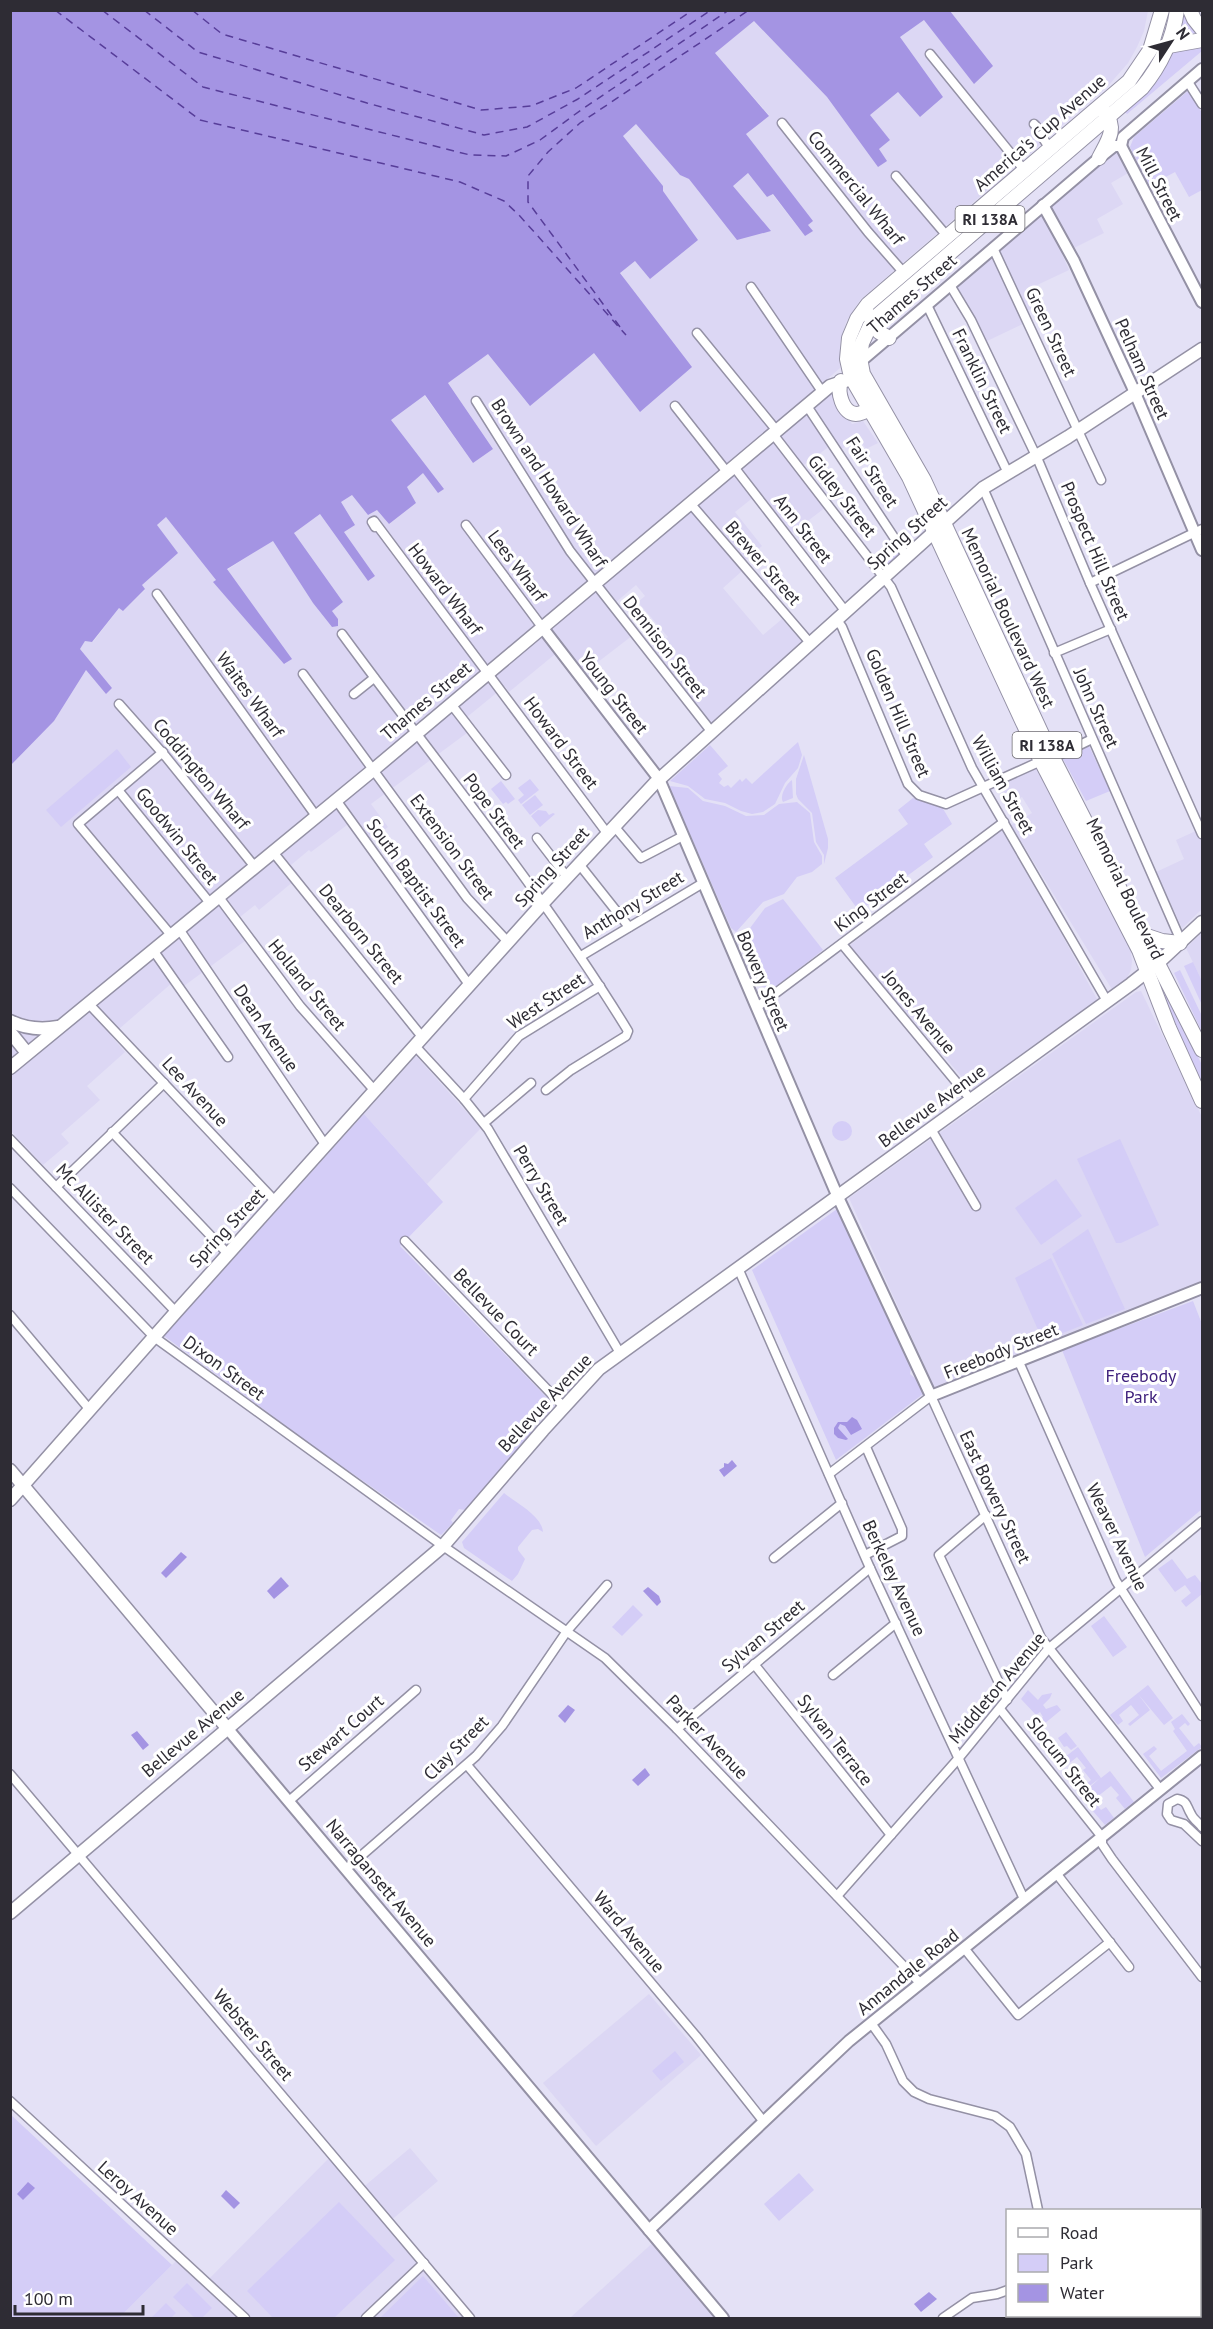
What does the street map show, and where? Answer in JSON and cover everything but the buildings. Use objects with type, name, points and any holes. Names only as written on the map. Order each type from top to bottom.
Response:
[{"type":"main road","name":"America's Cup Avenue","points":[[846,381],[848,342],[855,322],[868,304],[1129,81],[1155,40],[1162,10]]},
{"type":"main road","name":"America's Cup Avenue","points":[[860,362],[862,343],[872,323],[1147,83],[1168,46],[1177,10]]},
{"type":"main road","points":[[1190,10],[1195,22],[1203,29]]},
{"type":"main road","points":[[1147,55],[1159,48],[1203,40]]},
{"type":"main road","points":[[1099,158],[1111,133],[1112,125],[1100,106]]},
{"type":"main road","points":[[868,304],[868,313],[872,323],[881,335],[889,338]]},
{"type":"main road","name":"Spring Street","points":[[10,1500],[543,903],[659,779],[790,656],[811,644],[983,488],[1203,349]]},
{"type":"main road","name":"RI 138A","points":[[860,362],[862,374],[869,387]]},
{"type":"main road","points":[[869,387],[863,382],[846,381],[840,396],[849,410],[858,414],[874,406]]},
{"type":"main road","name":"Thames Street","points":[[10,1068],[373,770],[807,406],[823,393],[846,381]]},
{"type":"main road","name":"Memorial Boulevard West","points":[[869,387],[874,406],[909,477],[939,527],[1047,759],[1159,962]]},
{"type":"main road","name":"Memorial Boulevard","points":[[1047,759],[1139,950],[1146,972],[1203,1101]]},
{"type":"main road","name":"Bellevue Avenue","points":[[10,1913],[443,1546],[599,1369],[837,1195],[972,1101],[1159,962],[1203,922]]},
{"type":"main road","points":[[1144,935],[1162,941],[1180,942]]},
{"type":"main road","name":"Memorial Boulevard","points":[[1159,962],[1203,1050]]},
{"type":"main road","points":[[10,1021],[36,1029],[60,1027]]},
{"type":"main road","points":[[10,1032],[27,1053]]},
{"type":"main road","name":"Narragansett Avenue","points":[[10,1470],[227,1728]]},
{"type":"street","points":[[930,54],[1025,171]]},
{"type":"street","name":"Thames Street","points":[[860,362],[1099,158],[1114,146],[1121,146],[1124,136],[1203,69]]},
{"type":"street","points":[[1188,82],[1203,104]]},
{"type":"street","name":"Commercial Wharf","points":[[782,123],[868,232],[904,273]]},
{"type":"street","points":[[1041,135],[1050,149]]},
{"type":"street","name":"Mill Street","points":[[1121,146],[1203,302]]},
{"type":"street","points":[[896,176],[947,236]]},
{"type":"street","name":"Pelham Street","points":[[1043,206],[1074,261],[1199,530],[1203,550]]},
{"type":"street","name":"Green Street","points":[[993,248],[1101,480]]},
{"type":"street","name":"Prospect Hill Street","points":[[950,285],[971,321],[1035,455],[1203,834]]},
{"type":"street","points":[[751,287],[823,393]]},
{"type":"street","name":"Franklin Street","points":[[927,305],[1007,471]]},
{"type":"street","name":"Gidley Street","points":[[697,333],[884,578]]},
{"type":"street","name":"Brown and Howard Wharf","points":[[476,401],[570,551],[594,583]]},
{"type":"street","name":"Ann Street","points":[[675,405],[731,469],[841,616]]},
{"type":"street","name":"Fair Street","points":[[807,406],[907,557]]},
{"type":"street","name":"John Street","points":[[983,488],[1180,942]]},
{"type":"street","name":"Brewer Street","points":[[690,503],[811,644]]},
{"type":"street","name":"Howard Wharf","points":[[377,525],[487,673]]},
{"type":"street","name":"Lees Wharf","points":[[466,525],[542,627]]},
{"type":"street","points":[[1090,583],[1199,530]]},
{"type":"street","name":"William Street","points":[[884,578],[891,587],[972,768],[1107,1001]]},
{"type":"street","name":"Dennison Street","points":[[594,583],[711,731]]},
{"type":"street","name":"Waites Wharf","points":[[157,594],[316,816]]},
{"type":"street","name":"Golden Hill Street","points":[[841,616],[846,634],[908,784],[919,795],[943,804],[983,786]]},
{"type":"street","name":"Young Street","points":[[542,627],[659,779]]},
{"type":"street","points":[[1054,653],[1111,629]]},
{"type":"street","name":"Pope Street","points":[[342,634],[543,903],[581,956],[626,1028],[628,1034],[626,1036],[571,1070],[546,1090]]},
{"type":"street","name":"Howard Street","points":[[487,673],[611,830],[640,858],[683,836]]},
{"type":"street","name":"Extension Street","points":[[303,674],[467,898],[508,942]]},
{"type":"street","points":[[354,693],[375,678]]},
{"type":"street","name":"Coddington Wharf","points":[[120,704],[163,752],[255,867]]},
{"type":"street","points":[[451,704],[506,775]]},
{"type":"street","points":[[983,786],[1092,740]]},
{"type":"street","points":[[118,790],[163,752]]},
{"type":"street","name":"Bowery Street","points":[[659,779],[837,1195]]},
{"type":"street","name":"Dean Avenue","points":[[118,790],[78,824],[175,932],[326,1146]]},
{"type":"street","name":"Goodwin Street","points":[[118,790],[214,900]]},
{"type":"street","name":"South Baptist Street","points":[[336,800],[470,986]]},
{"type":"street","name":"King Street","points":[[757,1007],[1004,822]]},
{"type":"street","points":[[537,838],[567,878]]},
{"type":"street","name":"Dearborn Street","points":[[273,852],[419,1042]]},
{"type":"street","points":[[579,864],[629,927]]},
{"type":"street","name":"Anthony Street","points":[[581,956],[703,883]]},
{"type":"street","name":"Holland Street","points":[[214,900],[300,1006],[375,1091]]},
{"type":"street","name":"Jones Avenue","points":[[842,944],[972,1101]]},
{"type":"street","points":[[153,950],[228,1057]]},
{"type":"street","name":"West Street","points":[[464,1099],[519,1036],[600,986]]},
{"type":"street","name":"Lee Avenue","points":[[89,1004],[276,1202]]},
{"type":"street","name":"Perry Street","points":[[419,1042],[484,1123],[620,1353]]},
{"type":"street","points":[[56,1187],[164,1083]]},
{"type":"street","points":[[484,1123],[531,1083]]},
{"type":"street","points":[[931,1129],[976,1206]]},
{"type":"street","points":[[112,1132],[228,1254]]},
{"type":"street","name":"Mc Allister Street","points":[[10,1139],[176,1312]]},
{"type":"street","name":"Dixon Street","points":[[10,1188],[154,1337],[443,1546]]},
{"type":"street","name":"East Bowery Street","points":[[837,1195],[1048,1649],[1160,1790]]},
{"type":"street","name":"Bellevue Court","points":[[405,1241],[564,1407]]},
{"type":"street","name":"Berkeley Avenue","points":[[738,1268],[870,1568],[1024,1899]]},
{"type":"street","name":"Freebody Street","points":[[829,1474],[931,1396],[1203,1288]]},
{"type":"street","points":[[10,1314],[90,1410]]},
{"type":"street","name":"Weaver Avenue","points":[[1018,1362],[1121,1589],[1203,1716]]},
{"type":"street","points":[[865,1556],[902,1536],[902,1529],[866,1447]]},
{"type":"street","points":[[774,1558],[842,1503]]},
{"type":"street","points":[[986,1515],[939,1555],[1007,1701]]},
{"type":"street","name":"Middleton Avenue","points":[[837,1896],[958,1759],[1048,1649],[1203,1521]]},
{"type":"street","name":"Parker Avenue","points":[[443,1546],[605,1658],[677,1729],[920,1983]]},
{"type":"street","name":"Sylvan Street","points":[[677,1729],[870,1568]]},
{"type":"street","name":"Clay Street","points":[[346,1869],[467,1765],[502,1726],[567,1631],[607,1585]]},
{"type":"street","points":[[833,1675],[896,1623]]},
{"type":"street","name":"Sylvan Terrace","points":[[754,1664],[891,1835]]},
{"type":"street","name":"Stewart Court","points":[[288,1801],[416,1690]]},
{"type":"street","name":"Slocum Street","points":[[1000,1709],[1101,1837],[1102,1844],[1112,1859],[1203,1977]]},
{"type":"street","name":"Narragansett Avenue","points":[[227,1728],[723,2319]]},
{"type":"street","name":"Annandale Road","points":[[649,2230],[871,2023],[1203,1756]]},
{"type":"street","name":"Ward Avenue","points":[[467,1765],[696,2036],[764,2122]]},
{"type":"street","name":"Webster Street","points":[[10,1774],[470,2319]]},
{"type":"street","points":[[1203,1827],[1192,1816],[1184,1801],[1177,1799],[1168,1804],[1166,1811],[1168,1817],[1174,1822],[1184,1824],[1203,1841]]},
{"type":"street","points":[[1056,1873],[1129,1966]]},
{"type":"street","points":[[964,1948],[1018,2015],[1110,1942]]},
{"type":"street","points":[[871,2023],[886,2044],[903,2082],[914,2092],[929,2099],[995,2116],[1010,2127],[1026,2154],[1038,2209]]},
{"type":"street","name":"Leroy Avenue","points":[[10,2101],[245,2319]]},
{"type":"street","points":[[366,2319],[424,2263]]},
{"type":"street","points":[[943,2319],[972,2298],[1006,2291]]},
{"type":"shaded area","points":[[950,11],[1148,11],[1144,31],[1137,47],[1128,63],[1108,86],[860,300],[846,322],[840,343],[840,368],[824,382],[852,424],[863,421],[878,443],[866,449],[859,438],[835,453],[830,446],[797,470],[826,507],[792,533],[760,492],[735,512],[762,546],[738,566],[742,571],[723,588],[763,635],[782,619],[803,643],[711,726],[653,651],[668,637],[638,602],[645,596],[636,585],[615,603],[637,632],[585,672],[565,646],[509,692],[505,686],[467,717],[475,727],[371,804],[388,827],[371,840],[355,819],[311,852],[309,850],[291,865],[300,876],[259,910],[255,905],[240,917],[253,935],[184,986],[173,982],[111,1036],[125,1052],[87,1086],[100,1100],[61,1134],[69,1143],[43,1165],[11,1131],[11,765],[54,721],[86,670],[106,694],[112,688],[80,649],[85,641],[93,642],[119,608],[124,610],[145,590],[141,585],[157,525],[166,517],[216,580],[214,583],[285,664],[291,659],[227,570],[273,540],[313,603],[332,627],[338,619],[332,611],[343,602],[294,533],[320,514],[368,581],[375,576],[344,532],[341,502],[352,495],[368,515],[377,510],[389,524],[416,503],[407,487],[423,472],[437,493],[390,419],[424,395],[473,463],[493,449],[448,383],[488,354],[633,292],[620,272],[635,261],[650,279],[663,186],[623,136],[636,123],[680,175],[689,179],[733,185],[748,173],[767,197],[772,194],[805,236],[808,225],[812,221],[746,134],[769,115],[714,52],[754,20],[827,97],[879,167],[879,149],[890,140],[869,115],[898,92],[920,117],[943,97],[900,37],[924,20],[962,28]]},
{"type":"shaded area","points":[[1117,148],[1130,172],[1111,183],[1123,204],[1097,219],[1104,233],[1062,254],[1069,270],[1035,286],[1043,303],[1027,311],[1031,320],[985,342],[956,288]]},
{"type":"shaded area","points":[[1035,768],[1038,769],[1130,946],[1131,970],[1126,980],[1113,991],[1011,825],[1032,813],[1022,797],[1010,803],[1000,785]]},
{"type":"shaded area","points":[[1003,827],[1098,1001],[974,1091],[849,946]]},
{"type":"shaded area","points":[[1198,830],[1202,840],[1202,909],[1182,928],[1156,872],[1184,859],[1176,840]]},
{"type":"shaded area","points":[[1202,933],[1202,981],[1186,948]]},
{"type":"shaded area","points":[[1141,991],[1202,1117],[1202,1283],[935,1389],[849,1198],[1136,992]]},
{"type":"shaded area","points":[[416,1056],[481,1128],[427,1184],[364,1114]]},
{"type":"shaded area","points":[[649,1994],[701,2055],[596,2146],[543,2083]]},
{"type":"shaded area","points":[[410,2148],[438,2181],[389,2222],[470,2318],[119,2318],[179,2258],[206,2282],[332,2155],[361,2189]]},
{"type":"shaded area","points":[[657,2239],[723,2318],[570,2318]]},
{"type":"green space","points":[[1183,11],[1187,11],[1196,33],[1178,35]]},
{"type":"green space","points":[[1202,43],[1202,51],[1127,114],[1125,112],[1147,92],[1173,48]]},
{"type":"green space","points":[[1188,91],[1202,113],[1202,190],[1189,197],[1175,172],[1149,186],[1130,147],[1134,137]]},
{"type":"green space","points":[[894,545],[899,554],[881,571],[873,561]]},
{"type":"green space","points":[[798,742],[802,755],[798,768],[785,783],[775,804],[763,812],[752,814],[725,803],[705,799],[688,786],[670,781],[710,745],[728,766],[718,774],[722,779],[719,783],[731,788],[740,779],[742,782],[746,778],[752,784]]},
{"type":"green space","points":[[1089,746],[1110,791],[1086,801],[1063,759]]},
{"type":"green space","points":[[117,749],[131,767],[61,827],[46,810]]},
{"type":"green space","points":[[804,755],[828,839],[824,864],[824,855],[816,842],[812,813],[796,794],[796,779]]},
{"type":"green space","points":[[530,779],[539,790],[521,804],[518,800],[524,795],[518,788]]},
{"type":"green space","points":[[792,780],[793,798],[783,802],[784,790]]},
{"type":"green space","points":[[501,781],[515,799],[508,804],[506,802],[503,804],[491,789]]},
{"type":"green space","points":[[669,786],[688,788],[703,801],[725,806],[746,816],[764,815],[779,804],[797,802],[810,813],[814,842],[822,856],[822,864],[812,872],[797,877],[784,894],[763,902],[736,932],[731,928]]},
{"type":"green space","points":[[535,795],[543,805],[530,815],[522,805]]},
{"type":"green space","points":[[913,798],[942,807],[952,824],[924,844],[933,857],[859,911],[835,878],[908,824],[898,810]]},
{"type":"green space","points":[[538,810],[546,811],[549,815],[555,814],[540,827],[531,816]]},
{"type":"green space","points":[[783,899],[823,950],[773,989],[757,985],[739,943],[765,908]]},
{"type":"green space","points":[[1193,962],[1202,981],[1202,1005],[1184,966]]},
{"type":"green space","points":[[1180,970],[1202,1016],[1202,1032],[1174,973]]},
{"type":"green space","points":[[1164,988],[1202,1065],[1202,1090],[1159,991]]},
{"type":"green space","points":[[364,1114],[443,1202],[400,1246],[554,1405],[543,1420],[539,1418],[530,1430],[532,1434],[465,1510],[459,1509],[451,1520],[453,1523],[441,1535],[320,1451],[164,1336]]},
{"type":"green space","points":[[838,1121],[846,1121],[852,1127],[852,1135],[846,1141],[838,1141],[832,1135],[832,1127]]},
{"type":"green space","points":[[1120,1139],[1159,1225],[1121,1243],[1116,1243],[1077,1159]]},
{"type":"green space","points":[[1056,1179],[1082,1216],[1041,1245],[1015,1208]]},
{"type":"green space","points":[[837,1209],[911,1368],[910,1374],[916,1379],[923,1394],[836,1460],[752,1270]]},
{"type":"green space","points":[[1088,1229],[1125,1309],[1086,1324],[1052,1254]]},
{"type":"green space","points":[[1051,1258],[1083,1325],[1043,1341],[1015,1278]]},
{"type":"green space","name":"Freebody Park","points":[[1193,1301],[1202,1324],[1202,1509],[1145,1557],[1062,1350]]},
{"type":"green space","points":[[504,1493],[533,1515],[542,1526],[543,1532],[538,1529],[532,1530],[518,1547],[525,1559],[512,1581],[464,1548],[462,1542]]},
{"type":"green space","points":[[1172,1559],[1187,1579],[1195,1575],[1202,1584],[1202,1594],[1186,1607],[1181,1601],[1191,1593],[1185,1585],[1175,1592],[1158,1569]]},
{"type":"green space","points":[[633,1605],[643,1615],[622,1636],[612,1627]]},
{"type":"green space","points":[[1104,1616],[1127,1647],[1113,1657],[1091,1626]]},
{"type":"green space","points":[[1148,1685],[1173,1718],[1164,1725],[1138,1694],[1150,1710],[1130,1726],[1128,1724],[1139,1715],[1131,1705],[1119,1715],[1123,1721],[1118,1725],[1110,1715]]},
{"type":"green space","points":[[1028,1690],[1038,1700],[1042,1695],[1052,1693],[1043,1705],[1046,1709],[1057,1705],[1061,1710],[1044,1724],[1040,1719],[1043,1717],[1040,1712],[1036,1715],[1021,1699]]},
{"type":"green space","points":[[1182,1714],[1190,1724],[1188,1726],[1185,1723],[1179,1728],[1194,1747],[1199,1743],[1202,1747],[1161,1778],[1143,1754],[1154,1746],[1157,1749],[1149,1756],[1161,1771],[1187,1751],[1173,1731],[1175,1729],[1171,1722]]},
{"type":"green space","points":[[1066,1732],[1077,1746],[1071,1750],[1067,1746],[1064,1747],[1058,1738]]},
{"type":"green space","points":[[1078,1747],[1101,1778],[1110,1771],[1134,1802],[1125,1809],[1116,1798],[1119,1795],[1111,1786],[1093,1800],[1101,1810],[1106,1807],[1114,1818],[1105,1825],[1080,1796],[1100,1778],[1079,1794],[1070,1782],[1072,1780],[1080,1789],[1091,1780],[1083,1770],[1086,1768],[1077,1757],[1061,1770],[1056,1764]]},
{"type":"green space","points":[[675,2051],[684,2062],[661,2081],[652,2071]]},
{"type":"green space","points":[[10,2114],[172,2265],[119,2318],[11,2318]]},
{"type":"green space","points":[[799,2173],[814,2190],[779,2221],[764,2204]]},
{"type":"green space","points":[[339,2202],[395,2260],[334,2318],[273,2318],[247,2291]]},
{"type":"green space","points":[[423,2276],[459,2318],[380,2318]]},
{"type":"green space","points":[[187,2283],[212,2308],[202,2318],[195,2318],[173,2297]]},
{"type":"green space","points":[[166,2303],[176,2313],[171,2318],[151,2318]]},
{"type":"water","points":[[11,10],[950,11],[993,66],[974,84],[924,20],[900,37],[943,97],[920,117],[898,92],[870,115],[890,140],[879,149],[887,161],[878,167],[827,97],[754,21],[715,53],[769,116],[746,134],[813,221],[808,225],[813,231],[805,236],[773,194],[767,197],[748,173],[733,186],[771,231],[737,240],[689,179],[680,175],[636,124],[623,136],[663,186],[663,191],[698,240],[650,279],[635,261],[620,273],[692,367],[640,412],[594,353],[530,406],[488,354],[448,383],[493,449],[473,463],[425,395],[391,420],[444,489],[438,493],[423,473],[407,487],[416,503],[389,524],[377,510],[368,515],[352,495],[341,502],[355,525],[344,532],[375,576],[368,581],[320,514],[294,533],[343,602],[332,611],[338,619],[338,626],[332,627],[313,603],[273,541],[227,569],[292,659],[284,664],[213,582],[216,580],[166,517],[157,525],[178,553],[142,585],[145,589],[123,611],[119,608],[92,642],[85,641],[80,649],[112,688],[106,694],[86,670],[54,721],[11,765]]},
{"type":"water","points":[[852,1417],[857,1420],[862,1429],[851,1435],[845,1426],[840,1424],[838,1428],[848,1439],[838,1438],[834,1434],[834,1428],[838,1422],[847,1422]]},
{"type":"water","points":[[732,1460],[737,1466],[724,1477],[719,1470],[724,1467],[724,1463],[728,1464]]},
{"type":"water","points":[[181,1552],[187,1557],[166,1578],[161,1573]]},
{"type":"water","points":[[281,1577],[289,1586],[274,1599],[267,1591]]},
{"type":"water","points":[[648,1587],[659,1596],[661,1602],[657,1606],[643,1591]]},
{"type":"water","points":[[568,1705],[575,1710],[565,1723],[558,1716]]},
{"type":"water","points":[[137,1731],[149,1745],[143,1750],[131,1735]]},
{"type":"water","points":[[645,1768],[650,1775],[638,1786],[632,1780]]},
{"type":"water","points":[[28,2182],[35,2188],[23,2200],[17,2194]]},
{"type":"water","points":[[226,2190],[240,2203],[234,2209],[221,2196]]},
{"type":"water","points":[[929,2292],[937,2299],[921,2312],[914,2304]]},
{"type":"ferry route","points":[[55,10],[200,120],[460,182],[504,201],[626,335]]},
{"type":"ferry route","points":[[102,10],[203,87],[470,155],[506,156],[540,140],[729,10]]},
{"type":"ferry route","points":[[144,10],[198,52],[367,103],[484,135],[527,127],[578,99],[711,10]]},
{"type":"ferry route","points":[[192,10],[222,34],[481,110],[531,106],[576,88],[693,10]]},
{"type":"ferry route","points":[[620,327],[528,202],[528,176],[548,152],[580,123],[749,10]]}]
